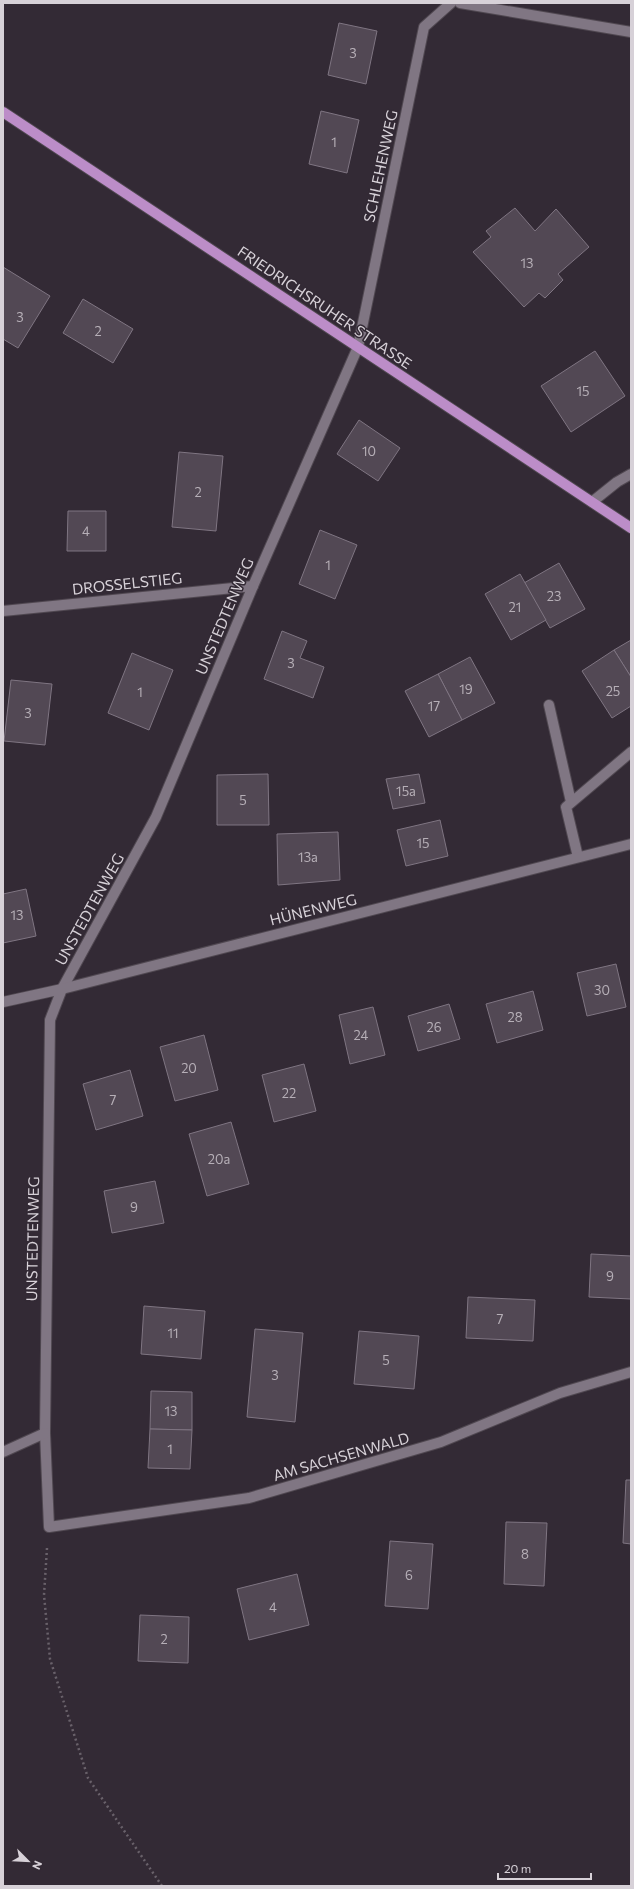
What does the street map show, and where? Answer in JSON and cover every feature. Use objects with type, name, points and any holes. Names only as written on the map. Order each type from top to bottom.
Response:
[{"type":"main road","name":"FRIEDRICHSRUHER STRASSE","points":[[3,112],[631,528]]},
{"type":"street","name":"SCHLEHENWEG","points":[[358,347],[424,27],[451,3]]},
{"type":"street","points":[[460,3],[631,32]]},
{"type":"street","name":"UNSTEDTENWEG","points":[[49,1527],[45,1433],[50,1020],[62,989],[156,817],[253,586],[358,347]]},
{"type":"street","points":[[592,502],[617,482],[631,474]]},
{"type":"street","name":"DROSSELSTIEG","points":[[3,611],[253,586]]},
{"type":"street","points":[[549,705],[572,802]]},
{"type":"street","points":[[578,857],[566,807],[631,752]]},
{"type":"street","name":"HÜNENWEG","points":[[3,1002],[62,989],[631,844]]},
{"type":"street","name":"AM SACHSENWALD","points":[[49,1527],[249,1498],[441,1442],[560,1393],[631,1372]]},
{"type":"street","points":[[3,1452],[45,1433]]},
{"type":"path","points":[[49,1527],[44,1595],[50,1659],[88,1778],[162,1886]]},
{"type":"building","points":[[339,23],[377,31],[366,84],[328,75]]},
{"type":"building","points":[[321,111],[359,120],[347,173],[309,164]]},
{"type":"building","points":[[515,208],[535,231],[556,209],[589,247],[558,274],[563,280],[545,298],[539,293],[524,307],[473,252],[491,237],[486,231]]},
{"type":"building","points":[[3,267],[50,296],[18,348],[3,339]]},
{"type":"building","points":[[83,299],[133,329],[113,363],[63,333]]},
{"type":"building","points":[[595,351],[625,396],[571,432],[541,386]]},
{"type":"building","points":[[359,420],[400,448],[378,481],[337,454]]},
{"type":"building","points":[[179,452],[223,456],[216,531],[172,527]]},
{"type":"building","points":[[68,511],[106,511],[106,551],[67,551]]},
{"type":"building","points":[[320,530],[357,545],[335,599],[299,584]]},
{"type":"building","points":[[559,563],[585,609],[550,628],[524,583]]},
{"type":"building","points":[[520,574],[546,620],[511,640],[485,594]]},
{"type":"building","points":[[282,631],[307,641],[300,658],[324,667],[313,698],[264,679]]},
{"type":"building","points":[[631,640],[631,677],[614,650]]},
{"type":"building","points":[[614,650],[631,677],[631,706],[612,718],[582,671]]},
{"type":"building","points":[[132,653],[173,670],[149,730],[108,713]]},
{"type":"building","points":[[470,657],[495,703],[462,720],[438,674]]},
{"type":"building","points":[[438,674],[462,720],[429,737],[405,691]]},
{"type":"building","points":[[11,680],[52,684],[45,745],[4,741]]},
{"type":"building","points":[[268,774],[269,825],[217,825],[217,775]]},
{"type":"building","points":[[419,774],[425,803],[393,809],[386,779]]},
{"type":"building","points":[[440,820],[448,856],[406,866],[397,830]]},
{"type":"building","points":[[338,832],[340,880],[278,885],[277,834]]},
{"type":"building","points":[[26,889],[36,936],[3,943],[3,894]]},
{"type":"building","points":[[616,964],[626,1007],[587,1016],[577,973]]},
{"type":"building","points":[[533,991],[543,1030],[497,1043],[486,1004]]},
{"type":"building","points":[[449,1004],[460,1039],[418,1051],[408,1016]]},
{"type":"building","points":[[373,1007],[385,1055],[350,1064],[339,1015]]},
{"type":"building","points":[[204,1035],[218,1090],[175,1101],[160,1047]]},
{"type":"building","points":[[304,1064],[316,1111],[274,1122],[262,1075]]},
{"type":"building","points":[[130,1070],[143,1116],[96,1130],[83,1084]]},
{"type":"building","points":[[231,1122],[249,1184],[207,1196],[189,1134]]},
{"type":"building","points":[[155,1181],[164,1223],[112,1233],[104,1191]]},
{"type":"building","points":[[591,1254],[631,1256],[631,1299],[589,1297]]},
{"type":"building","points":[[468,1297],[535,1300],[533,1341],[466,1338]]},
{"type":"building","points":[[144,1306],[205,1311],[201,1359],[141,1354]]},
{"type":"building","points":[[255,1329],[303,1333],[295,1422],[247,1417]]},
{"type":"building","points":[[359,1331],[419,1336],[414,1389],[354,1384]]},
{"type":"building","points":[[151,1391],[192,1392],[192,1430],[150,1429]]},
{"type":"building","points":[[150,1429],[192,1430],[190,1469],[148,1468]]},
{"type":"building","points":[[626,1480],[631,1480],[631,1544],[623,1543]]},
{"type":"building","points":[[506,1522],[547,1523],[544,1586],[504,1584]]},
{"type":"building","points":[[390,1541],[433,1544],[428,1609],[385,1606]]},
{"type":"building","points":[[297,1574],[309,1625],[249,1640],[237,1589]]},
{"type":"building","points":[[140,1615],[189,1617],[188,1663],[138,1661]]}]
